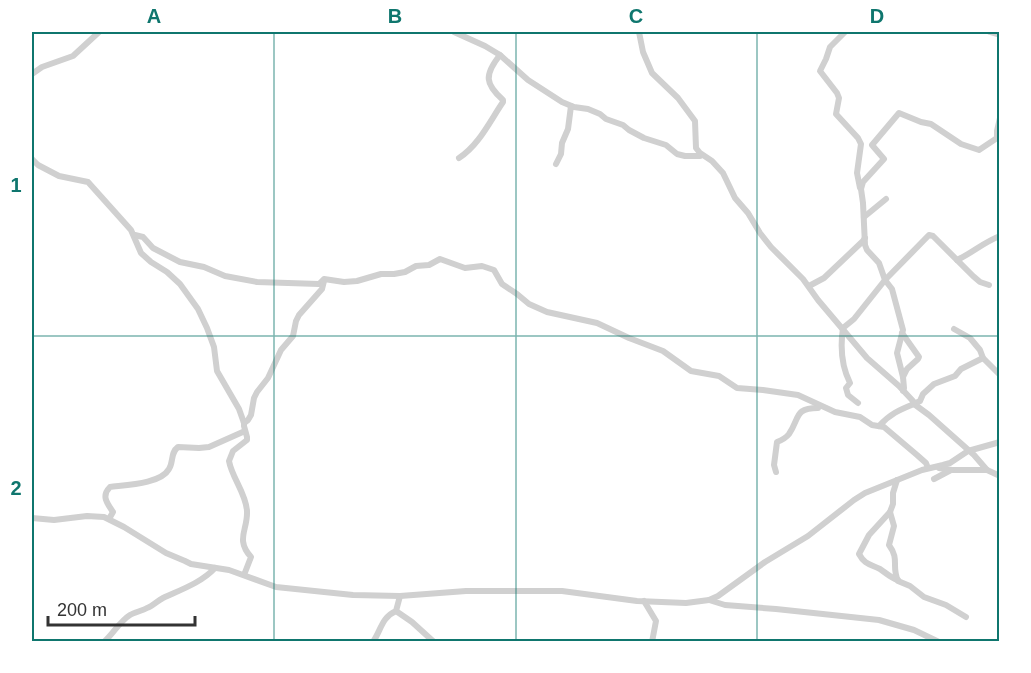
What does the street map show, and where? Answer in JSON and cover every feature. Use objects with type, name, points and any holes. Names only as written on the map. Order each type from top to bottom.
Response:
[{"type":"street","points":[[32,74],[42,67],[73,56],[99,32]]},
{"type":"street","points":[[454,32],[477,41],[500,55],[528,80],[571,106],[600,114],[634,133],[666,145],[677,154],[700,156],[700,153]]},
{"type":"street","points":[[639,32],[643,52],[652,74],[678,98],[695,122],[695,144],[700,153],[719,167],[735,198],[771,248],[809,286],[867,358],[987,470],[999,477]]},
{"type":"street","points":[[845,32],[830,47],[820,70],[839,98],[836,114],[861,144],[857,179],[861,189],[867,250],[879,263],[885,280],[892,289],[903,330],[897,353],[903,377],[903,391]]},
{"type":"street","points":[[990,32],[999,35]]},
{"type":"street","points":[[459,158],[469,151],[491,123],[504,101],[494,92],[489,83],[490,68],[500,55]]},
{"type":"street","points":[[556,164],[568,129],[571,106]]},
{"type":"street","points":[[861,189],[863,182],[884,159],[872,145],[899,112],[931,124],[961,144],[980,150],[997,138],[999,118]]},
{"type":"street","points":[[32,159],[38,165],[59,176],[88,182],[135,235],[141,254],[175,279],[198,309],[211,338],[217,372],[244,423],[247,440],[233,451],[229,461],[247,508],[242,536],[245,551],[251,557],[244,575]]},
{"type":"street","points":[[864,217],[886,199]]},
{"type":"street","points":[[135,235],[143,237],[153,248],[180,262],[204,267],[225,276],[285,284],[319,284],[324,279]]},
{"type":"street","points":[[858,403],[848,395],[846,388],[850,383],[842,362],[843,328],[854,320],[885,280],[928,235],[933,236],[977,279],[989,285]]},
{"type":"street","points":[[957,260],[999,236]]},
{"type":"street","points":[[809,286],[824,278],[865,238]]},
{"type":"street","points":[[324,279],[357,281],[381,274],[405,272],[440,259],[465,268],[486,267],[494,270],[502,284],[530,305],[547,312],[597,323],[629,339],[663,351],[691,370],[719,376],[737,388],[798,395],[843,414],[860,417],[887,430],[932,467],[951,470],[987,470]]},
{"type":"street","points":[[244,423],[251,415],[254,398],[270,376],[281,350],[293,336],[299,315],[322,289],[324,279]]},
{"type":"street","points":[[954,329],[970,338],[980,350],[983,358],[999,375]]},
{"type":"street","points":[[902,333],[919,357],[903,377]]},
{"type":"street","points":[[879,426],[896,412],[920,401],[934,384],[955,376],[962,369],[983,358]]},
{"type":"street","points":[[776,472],[774,465],[777,442],[788,437],[799,414],[806,409],[824,407]]},
{"type":"street","points":[[109,519],[113,512],[105,501],[105,496],[110,487],[138,483],[162,476],[168,471],[174,450],[178,447],[209,447],[245,431]]},
{"type":"street","points":[[32,518],[54,520],[100,516],[191,564],[229,570],[276,587],[353,595],[400,596],[466,591],[562,591],[644,601],[686,603],[709,600],[722,594],[765,562],[814,531],[859,496],[881,485],[950,463],[968,451],[999,442]]},
{"type":"street","points":[[934,479],[951,470]]},
{"type":"street","points":[[897,480],[890,512],[869,535],[859,554],[860,558],[870,566],[910,586],[924,597],[940,602],[966,617]]},
{"type":"street","points":[[890,512],[894,526],[889,545],[896,556],[895,573],[898,580]]},
{"type":"street","points":[[104,642],[129,615],[149,608],[164,597],[184,589],[215,568]]},
{"type":"street","points":[[373,642],[384,620],[396,611],[400,596]]},
{"type":"street","points":[[709,600],[725,605],[879,620],[914,630],[939,642]]},
{"type":"street","points":[[644,601],[656,621],[652,642]]},
{"type":"street","points":[[396,611],[434,642]]}]
